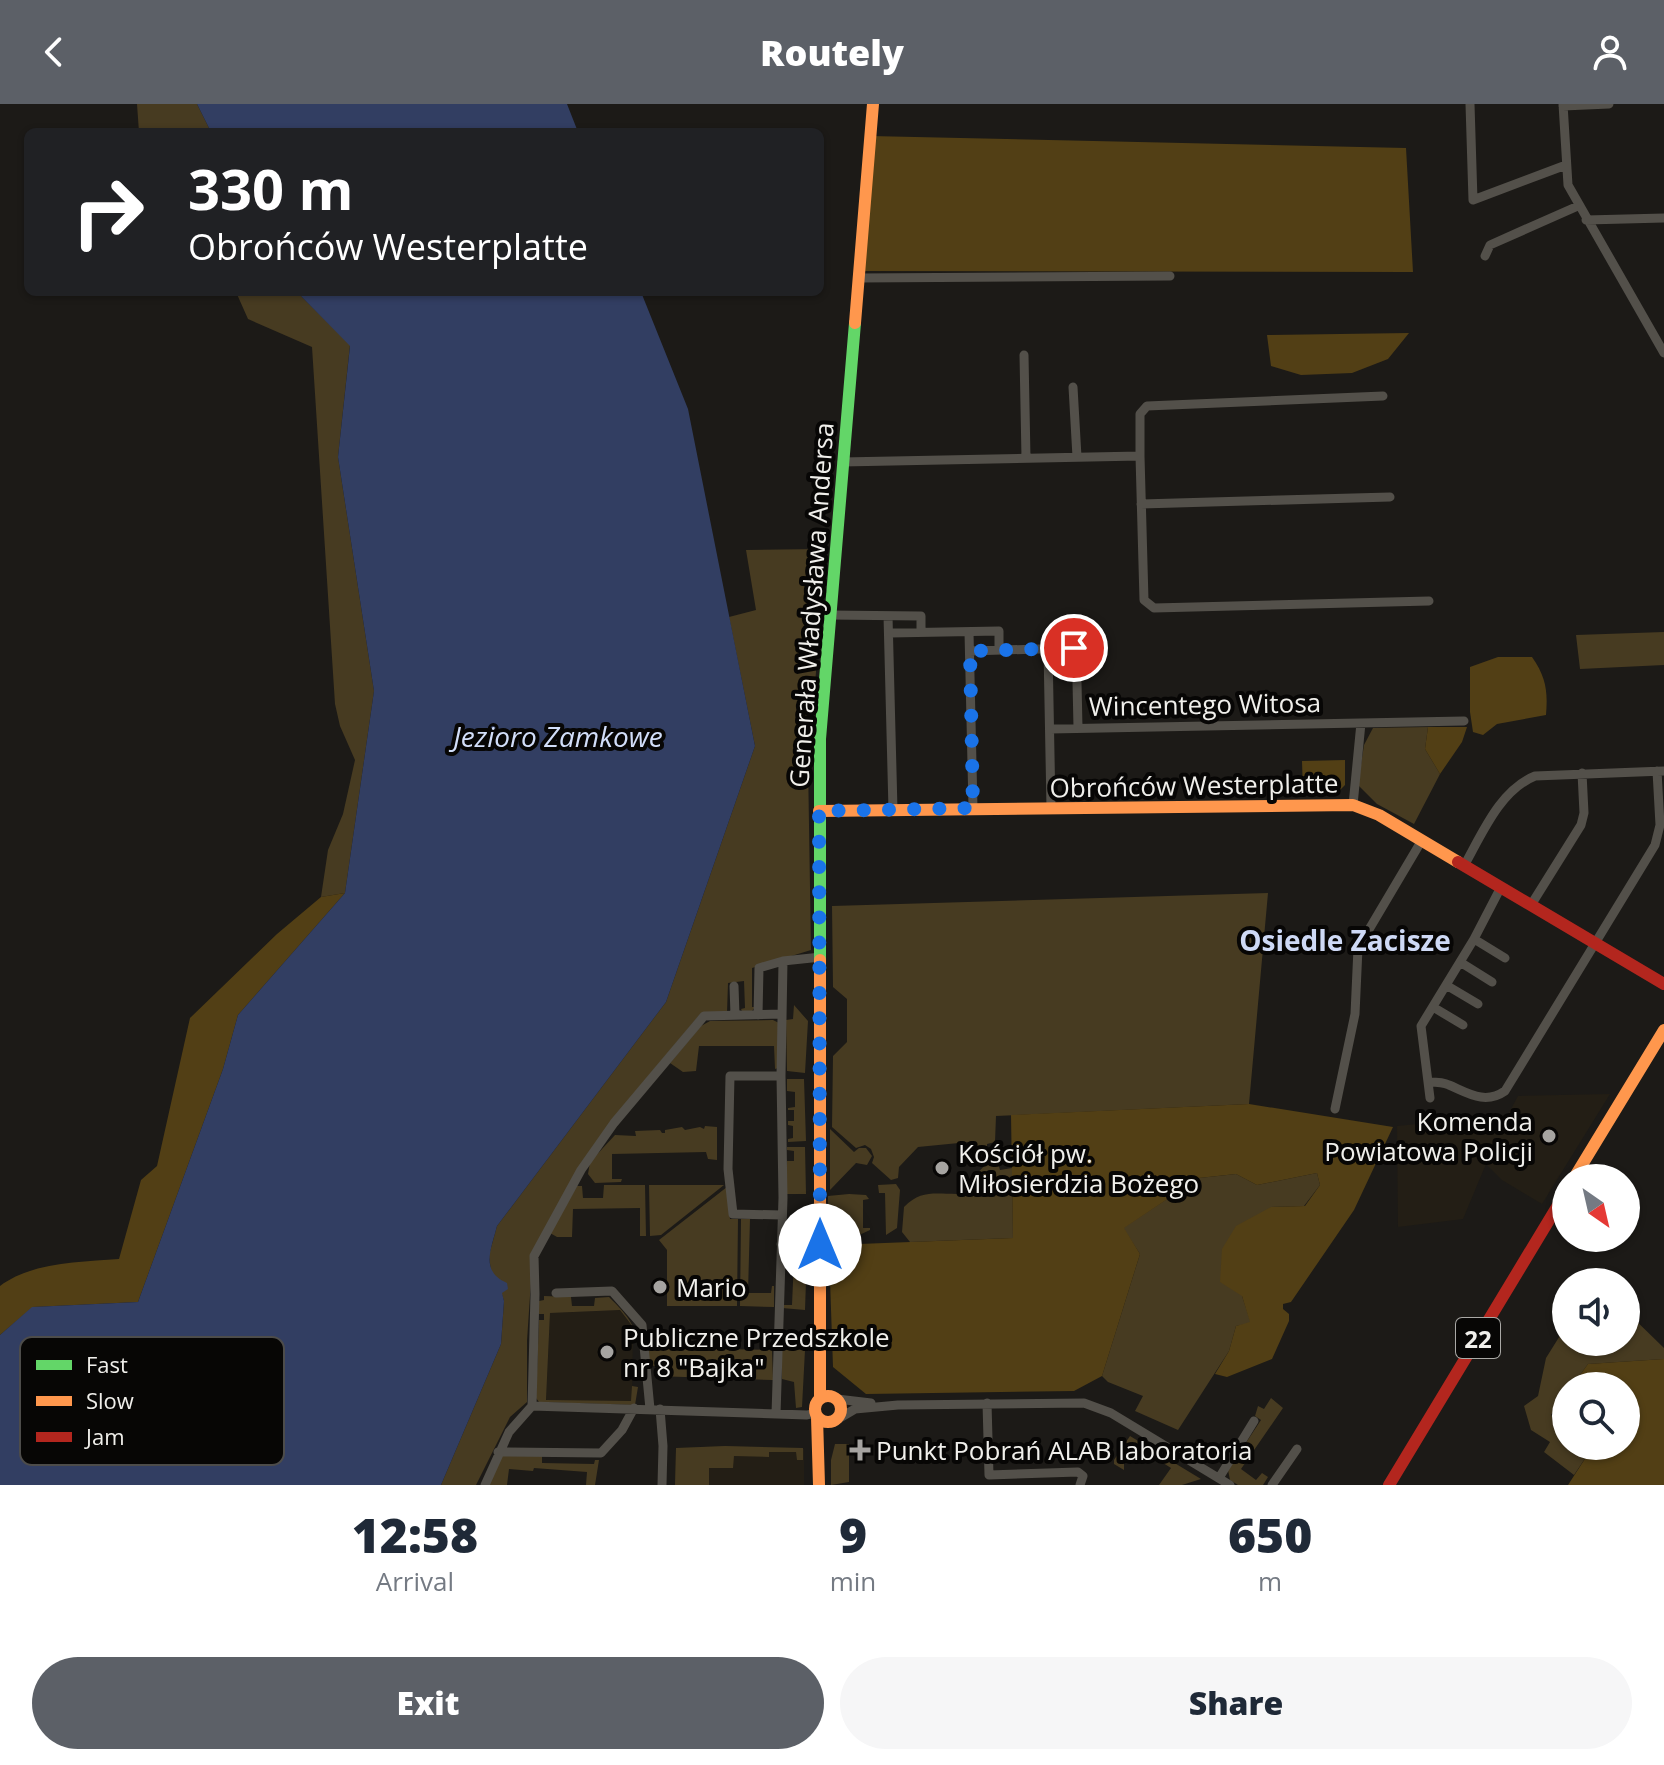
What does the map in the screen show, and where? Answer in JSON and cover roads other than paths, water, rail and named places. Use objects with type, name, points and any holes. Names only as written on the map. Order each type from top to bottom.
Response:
[{"type":"main road","name":"Generała Władysława Andersa","points":[[820,1399],[819,811],[822,702],[873,104]]},
{"type":"main road","name":"Obrońców Westerplatte","points":[[819,811],[1353,805],[1379,815],[1664,984]]},
{"type":"main road","points":[[1583,1164],[1664,1030]]},
{"type":"main road","name":"22","points":[[1389,1485],[1552,1215]]},
{"type":"main road","name":"Generała Władysława Andersa","points":[[819,1350],[826,1381],[835,1398]]},
{"type":"main road","points":[[819,1464],[842,1408],[835,1398],[828,1396],[816,1404],[819,1485]]},
{"type":"main road","points":[[816,1415],[825,1422],[835,1421]]},
{"type":"street","points":[[1470,104],[1473,200],[1566,165]]},
{"type":"street","points":[[1609,104],[1563,105],[1568,185],[1664,353]]},
{"type":"street","points":[[1485,256],[1490,245],[1578,206]]},
{"type":"street","points":[[1586,220],[1664,218]]},
{"type":"street","points":[[858,278],[1170,276]]},
{"type":"street","points":[[1024,355],[1026,458]]},
{"type":"street","points":[[1073,387],[1077,457]]},
{"type":"street","points":[[1383,396],[1147,406],[1140,414],[1144,600],[1154,608],[1429,601]]},
{"type":"street","points":[[842,462],[1140,456]]},
{"type":"street","points":[[1141,504],[1390,497]]},
{"type":"street","points":[[829,615],[921,616],[921,632]]},
{"type":"street","points":[[888,616],[893,810]]},
{"type":"street","points":[[890,633],[999,631],[999,650]]},
{"type":"street","points":[[969,632],[973,808]]},
{"type":"street","points":[[970,651],[1074,648]]},
{"type":"street","points":[[1048,649],[1051,808]]},
{"type":"street","points":[[1077,682],[1078,728]]},
{"type":"street","name":"Wincentego Witosa","points":[[1050,729],[1464,721]]},
{"type":"street","points":[[1353,805],[1361,723]]},
{"type":"street","points":[[1429,1082],[1448,1084],[1470,1096],[1492,1098],[1505,1091],[1659,837],[1661,771],[1535,776],[1514,787],[1464,866]]},
{"type":"street","points":[[1531,905],[1581,825],[1584,813],[1582,773]]},
{"type":"street","points":[[1335,1109],[1355,1014],[1358,948],[1422,840]]},
{"type":"street","points":[[1430,1098],[1421,1026],[1474,939],[1501,887]]},
{"type":"street","points":[[1474,939],[1505,958]]},
{"type":"street","points":[[758,1015],[759,968],[783,961],[821,957]]},
{"type":"street","points":[[776,1414],[782,1215],[783,961]]},
{"type":"street","points":[[1460,962],[1492,982]]},
{"type":"street","points":[[1446,985],[1478,1004]]},
{"type":"street","points":[[734,986],[735,1015]]},
{"type":"street","points":[[1433,1007],[1463,1025]]},
{"type":"street","points":[[485,1485],[509,1432],[532,1406],[540,1294],[534,1256],[581,1170],[614,1123],[704,1016],[782,1014]]},
{"type":"street","points":[[781,1076],[730,1076],[728,1169],[733,1214],[782,1215]]},
{"type":"street","points":[[781,1244],[820,1245]]},
{"type":"street","points":[[556,1293],[612,1291],[642,1325],[663,1446],[662,1485]]},
{"type":"street","points":[[835,1398],[898,1405]]},
{"type":"street","points":[[835,1421],[855,1409],[898,1405],[1071,1401],[1097,1406],[1230,1485]]},
{"type":"street","points":[[987,1403],[989,1480],[1078,1472],[1083,1476],[1080,1485]]},
{"type":"street","points":[[532,1406],[816,1415]]},
{"type":"street","points":[[498,1452],[601,1453],[622,1430],[634,1408]]},
{"type":"street","points":[[1219,1478],[1254,1421]]},
{"type":"street","points":[[1272,1485],[1297,1449]]},
{"type":"water","points":[[197,104],[567,104],[576,128],[209,128]]},
{"type":"water","name":"Jezioro Zamkowe","points":[[301,296],[643,296],[688,409],[755,746],[666,1002],[497,1226],[490,1251],[490,1266],[507,1283],[508,1289],[502,1293],[501,1344],[441,1485],[0,1485],[0,1335],[32,1307],[138,1302],[223,1069],[238,1015],[345,893],[374,691],[338,457],[350,346]]},
{"type":"place","name":"Komenda Powiatowa Policji","points":[[1549,1136]]},
{"type":"place","name":"Kościół pw. Miłosierdzia Bożego","points":[[942,1168]]},
{"type":"place","name":"Mario","points":[[660,1287]]},
{"type":"place","name":"Publiczne Przedszkole nr 8 \"Bajka\"","points":[[607,1352]]},
{"type":"place","name":"Punkt Pobrań ALAB laboratoria","points":[[860,1450]]},
{"type":"district","name":"Osiedle Zacisze","points":[[1345,940]]}]
